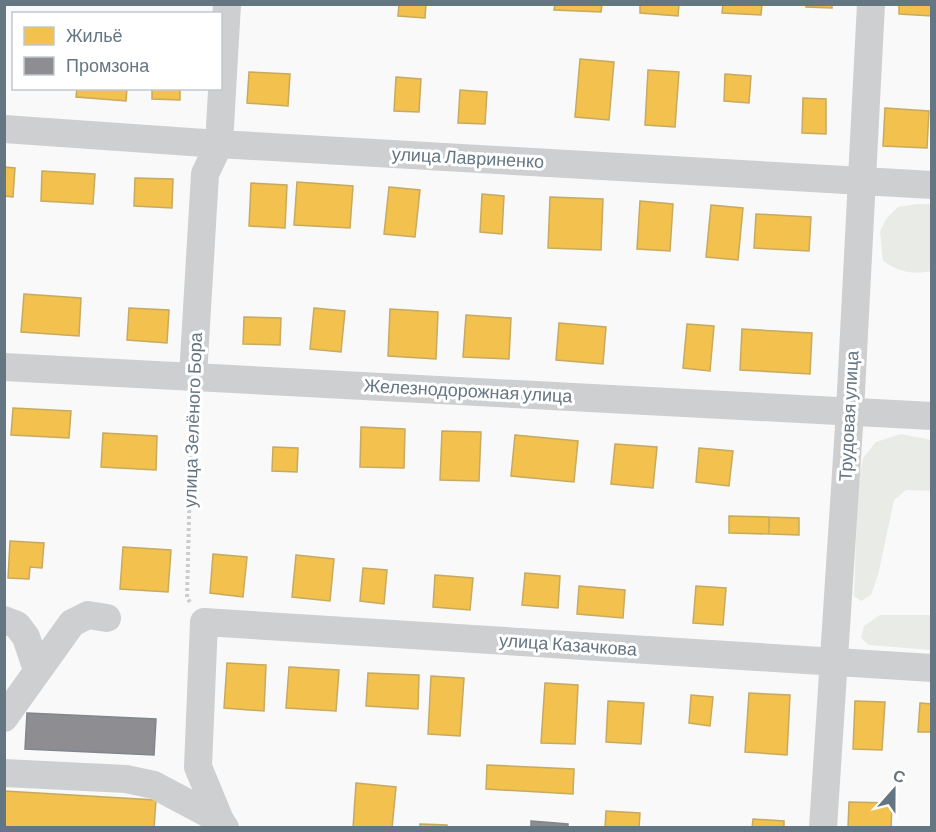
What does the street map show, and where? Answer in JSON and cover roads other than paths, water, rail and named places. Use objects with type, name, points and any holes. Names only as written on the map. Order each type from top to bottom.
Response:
[{"type":"street","name":"улица Зелёного Бора","points":[[193,376],[205,174],[219,144],[227,4]]},
{"type":"street","name":"Трудовая улица","points":[[823,828],[850,411],[872,4]]},
{"type":"street","name":"улица Лавриненко","points":[[4,129],[219,144],[932,184]]},
{"type":"street","name":"Железнодорожная улица","points":[[4,367],[932,416]]},
{"type":"street","points":[[4,717],[72,623],[88,615],[107,618]]},
{"type":"street","points":[[4,620],[17,625],[26,637],[37,670]]},
{"type":"street","name":"улица Казачкова","points":[[223,824],[198,767],[204,622],[932,668]]},
{"type":"street","points":[[4,773],[126,779],[154,785],[223,824]]}]
